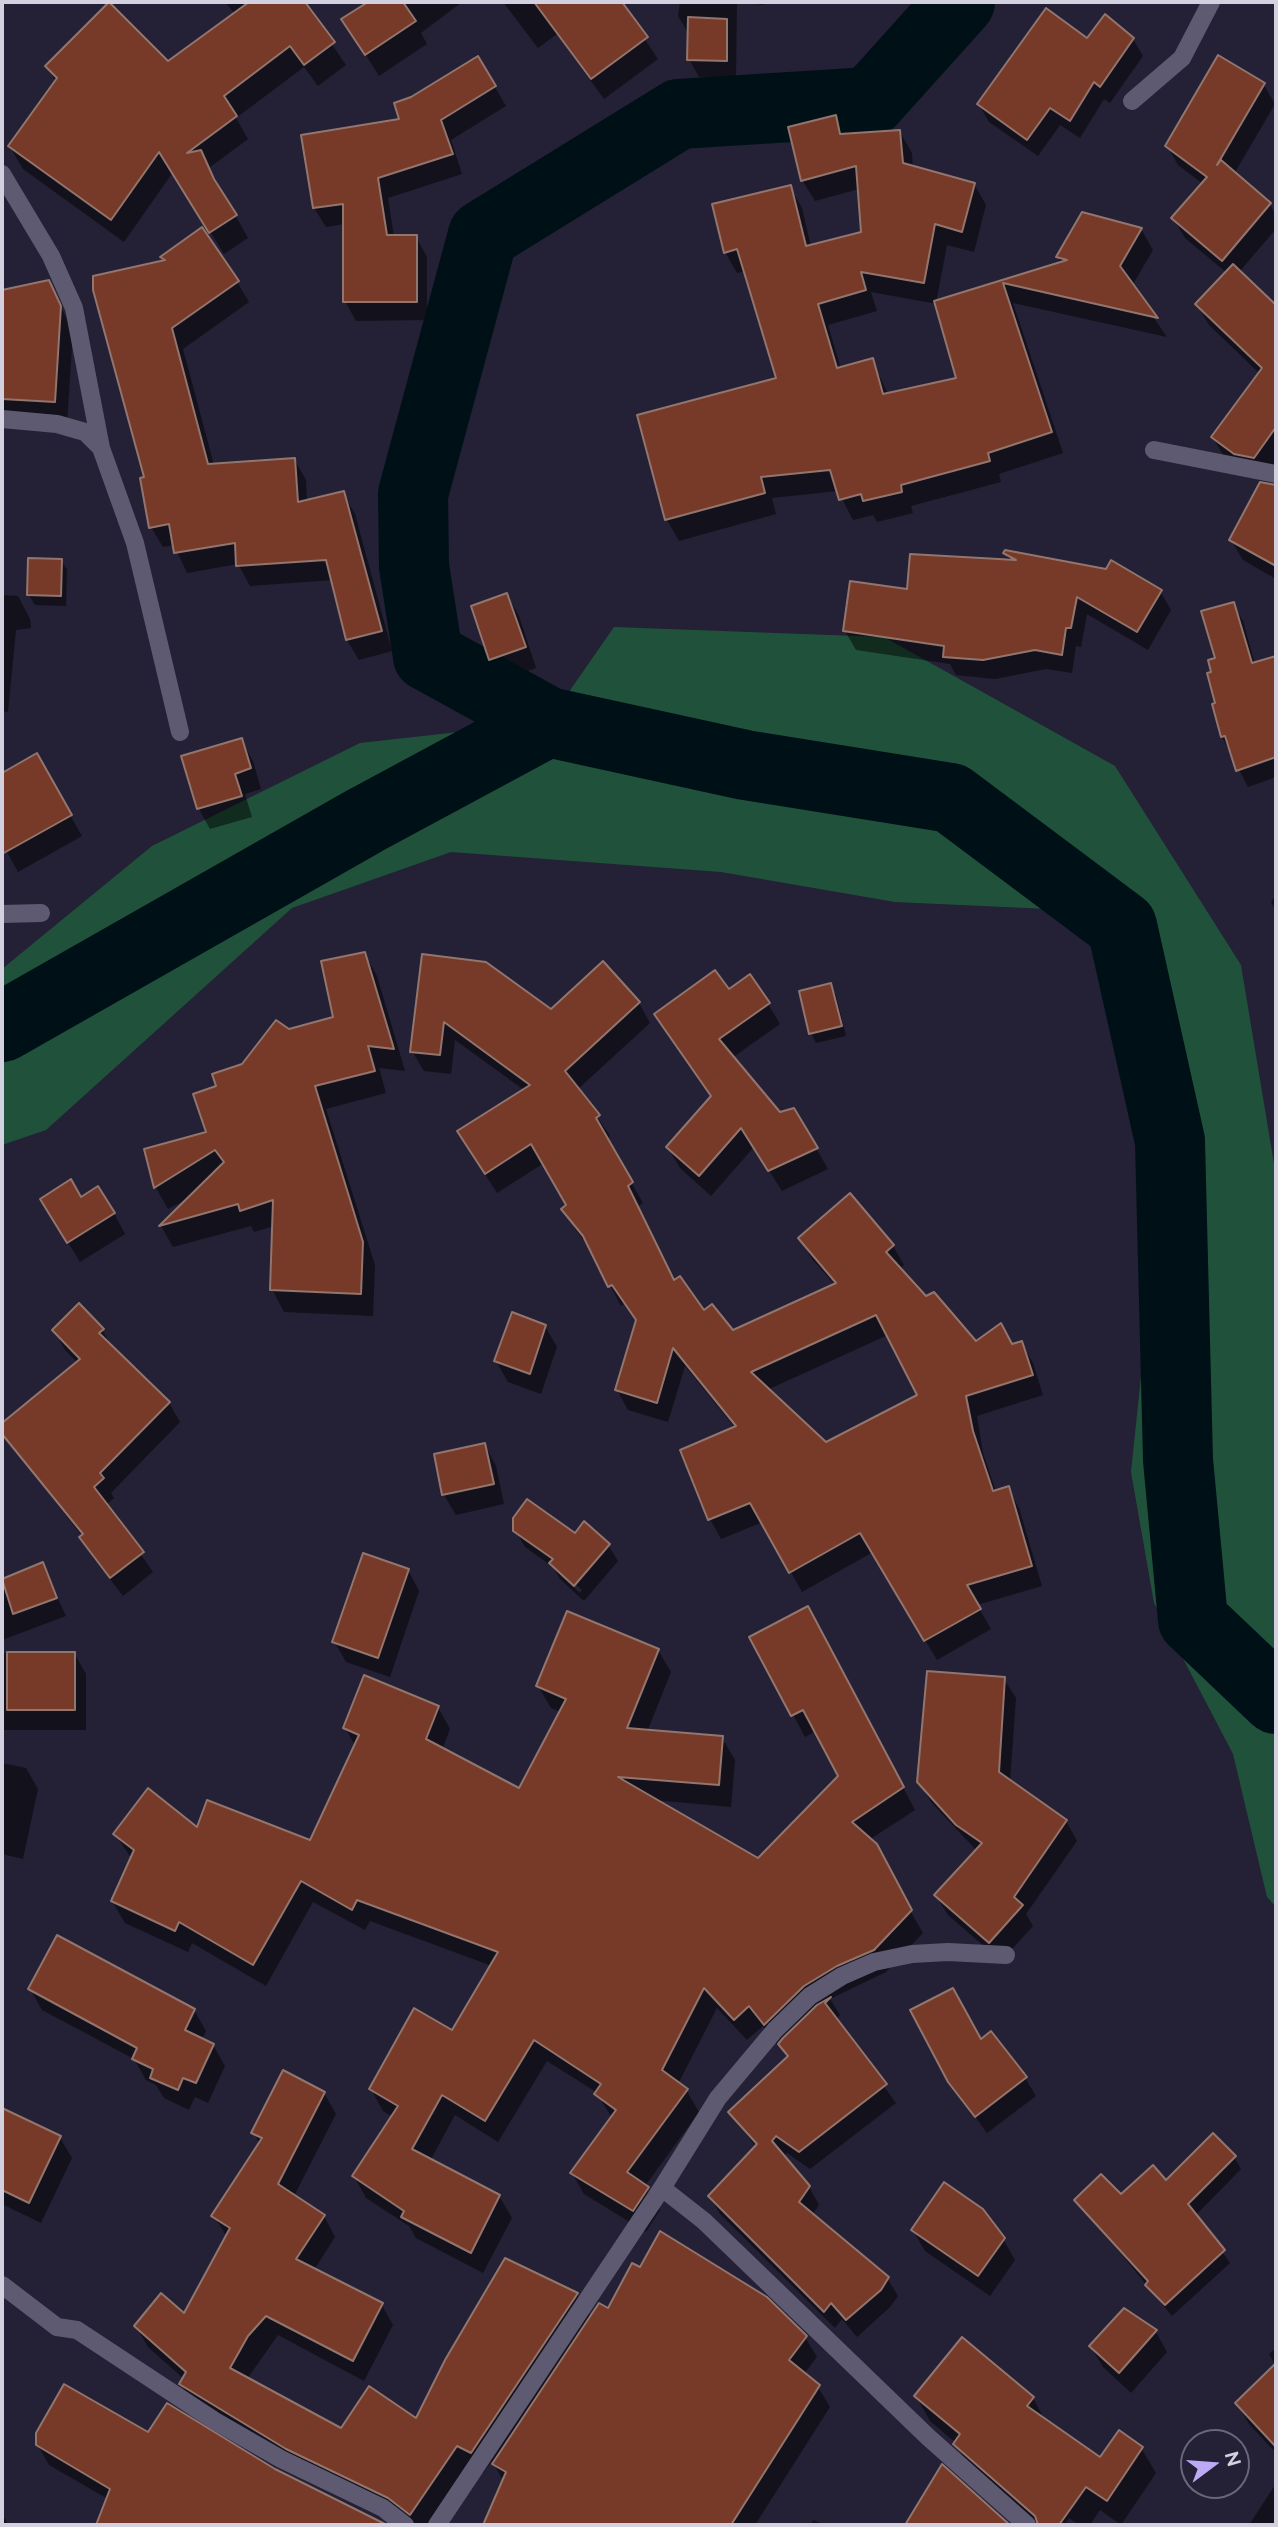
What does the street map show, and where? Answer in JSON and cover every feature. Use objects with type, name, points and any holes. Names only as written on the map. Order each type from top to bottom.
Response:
[{"type":"street","points":[[1132,101],[1182,58],[1211,2]]},
{"type":"street","points":[[2,174],[51,256],[74,308],[102,448],[135,543],[180,732]]},
{"type":"street","points":[[2,419],[57,424],[85,432],[102,448]]},
{"type":"street","points":[[1154,450],[1276,474]]},
{"type":"street","points":[[2,914],[41,913]]},
{"type":"street","points":[[437,2525],[662,2188],[718,2098],[743,2064],[810,1996],[842,1976],[874,1962],[912,1954],[948,1952],[1006,1955]]},
{"type":"street","points":[[662,2188],[704,2221],[928,2437],[1027,2525]]},
{"type":"street","points":[[2,2285],[57,2328],[77,2330],[237,2433],[281,2459],[383,2508],[405,2525]]},
{"type":"green space","points":[[614,627],[884,637],[1115,766],[1241,965],[1276,1176],[1276,1907],[1267,1897],[1233,1754],[1154,1603],[1131,1472],[1156,1232],[1141,1005],[1070,910],[895,902],[721,872],[451,852],[292,908],[46,1130],[2,1145],[2,969],[152,846],[360,743],[548,722]]},
{"type":"building","points":[[109,2],[168,61],[249,2],[305,2],[335,42],[304,65],[290,46],[224,96],[237,116],[187,153],[201,150],[214,179],[237,215],[209,233],[159,152],[111,220],[8,146],[57,78],[45,66]]},
{"type":"building","points":[[368,2],[403,2],[416,21],[365,55],[341,19]]},
{"type":"building","points":[[534,2],[622,2],[648,37],[591,79]]},
{"type":"building","points":[[1046,8],[1087,38],[1105,14],[1134,38],[1100,87],[1094,82],[1070,121],[1050,108],[1027,140],[977,104]]},
{"type":"building","points":[[688,17],[727,19],[727,61],[687,60]]},
{"type":"building","points":[[1218,55],[1265,83],[1217,165],[1221,160],[1271,203],[1222,261],[1171,218],[1207,177],[1165,146]]},
{"type":"building","points":[[478,56],[496,86],[441,120],[453,154],[378,178],[387,235],[417,235],[417,302],[343,302],[343,204],[313,208],[301,135],[399,119],[394,103],[411,97]]},
{"type":"building","points":[[836,115],[840,134],[900,130],[903,163],[975,183],[962,232],[935,224],[924,283],[861,272],[866,290],[818,304],[837,368],[873,358],[883,394],[956,378],[934,301],[1067,260],[1056,257],[1082,212],[1142,228],[1120,266],[1158,318],[1003,283],[1052,432],[988,453],[990,461],[901,485],[902,492],[863,501],[861,494],[839,500],[830,470],[761,477],[765,493],[665,520],[637,415],[776,378],[737,249],[724,253],[712,204],[791,185],[806,246],[861,232],[856,166],[801,181],[788,127]]},
{"type":"building","points":[[202,227],[239,281],[172,328],[208,464],[295,458],[298,502],[344,491],[382,631],[346,640],[326,560],[236,566],[235,543],[174,553],[169,524],[149,528],[140,478],[144,477],[93,290],[93,276],[165,260],[160,257]]},
{"type":"building","points":[[1233,264],[1276,305],[1276,427],[1254,458],[1234,454],[1211,437],[1262,368],[1195,304]]},
{"type":"building","points":[[49,280],[61,306],[55,402],[2,399],[2,290]]},
{"type":"building","points":[[1260,482],[1276,485],[1276,566],[1229,540]]},
{"type":"building","points":[[1005,550],[1106,569],[1111,560],[1162,590],[1137,632],[1077,597],[1071,628],[1066,628],[1062,655],[1035,650],[983,660],[943,657],[944,646],[843,631],[850,581],[907,589],[910,554],[1016,560],[1003,553]]},
{"type":"building","points":[[28,558],[62,559],[61,596],[27,595]]},
{"type":"building","points":[[507,593],[526,647],[489,660],[471,606]]},
{"type":"building","points":[[1234,602],[1252,663],[1276,656],[1276,757],[1236,771],[1225,736],[1221,737],[1212,704],[1215,703],[1207,673],[1211,672],[1208,660],[1215,658],[1201,611]]},
{"type":"building","points":[[242,738],[251,768],[235,774],[242,796],[197,809],[181,756]]},
{"type":"building","points":[[37,753],[72,815],[2,854],[2,773]]},
{"type":"building","points":[[365,952],[394,1049],[368,1046],[375,1071],[315,1086],[363,1242],[361,1294],[270,1290],[273,1200],[240,1211],[238,1204],[159,1226],[224,1162],[215,1150],[154,1188],[144,1149],[206,1132],[193,1094],[216,1086],[212,1074],[242,1064],[276,1020],[289,1029],[333,1017],[321,961]]},
{"type":"building","points":[[422,954],[486,962],[551,1009],[603,961],[640,1002],[565,1071],[600,1115],[596,1118],[633,1182],[628,1186],[674,1280],[680,1276],[704,1310],[712,1304],[733,1330],[836,1283],[798,1238],[850,1193],[894,1245],[886,1252],[926,1296],[934,1292],[976,1341],[1001,1323],[1012,1344],[1022,1341],[1033,1375],[966,1396],[973,1431],[993,1491],[1009,1486],[1032,1566],[967,1585],[981,1609],[924,1641],[860,1533],[789,1573],[750,1503],[708,1520],[680,1450],[736,1426],[673,1348],[657,1403],[615,1390],[636,1320],[612,1285],[608,1287],[583,1236],[561,1209],[566,1205],[531,1144],[485,1174],[457,1131],[530,1085],[444,1022],[440,1055],[410,1052]],"holes":[[[876,1315],[917,1395],[826,1442],[751,1372]]]},
{"type":"building","points":[[715,970],[729,989],[750,974],[770,1003],[719,1039],[780,1112],[794,1108],[818,1148],[768,1171],[741,1128],[699,1176],[666,1147],[711,1096],[654,1014]]},
{"type":"building","points":[[831,983],[842,1026],[809,1034],[799,991]]},
{"type":"building","points":[[71,1179],[81,1197],[98,1186],[115,1213],[67,1243],[40,1199]]},
{"type":"building","points":[[79,1303],[104,1329],[99,1333],[170,1402],[100,1473],[104,1478],[94,1487],[144,1552],[110,1578],[79,1537],[83,1534],[2,1434],[2,1423],[80,1359],[52,1330]]},
{"type":"building","points":[[512,1312],[546,1325],[530,1374],[494,1361]]},
{"type":"building","points":[[485,1443],[494,1484],[442,1495],[434,1454]]},
{"type":"building","points":[[527,1499],[575,1533],[584,1521],[610,1544],[574,1586],[549,1563],[553,1559],[513,1531],[513,1518]]},
{"type":"building","points":[[363,1553],[409,1569],[378,1658],[332,1642]]},
{"type":"building","points":[[43,1562],[57,1598],[13,1614],[2,1579]]},
{"type":"building","points":[[808,1606],[904,1787],[852,1822],[877,1844],[912,1910],[874,1950],[837,1966],[804,1986],[764,2025],[749,2006],[734,2020],[704,1988],[662,2070],[688,2089],[627,2172],[649,2187],[633,2211],[570,2173],[616,2110],[594,2094],[601,2084],[534,2040],[485,2121],[442,2095],[412,2149],[500,2195],[471,2253],[401,2217],[404,2211],[352,2176],[398,2106],[369,2089],[414,2008],[452,2030],[498,1952],[357,1900],[352,1910],[301,1881],[253,1965],[179,1922],[175,1931],[111,1901],[134,1850],[113,1834],[148,1788],[197,1827],[207,1800],[310,1840],[359,1735],[343,1728],[364,1675],[439,1706],[426,1739],[519,1788],[566,1699],[536,1686],[567,1611],[659,1649],[627,1728],[723,1736],[719,1785],[618,1777],[758,1858],[838,1776],[803,1710],[791,1716],[749,1637]]},
{"type":"building","points":[[7,1652],[75,1652],[75,1710],[7,1710]]},
{"type":"building","points":[[927,1671],[1005,1677],[999,1772],[1067,1820],[1014,1897],[1023,1905],[989,1943],[934,1895],[982,1843],[956,1825],[917,1782]]},
{"type":"building","points":[[57,1935],[195,2009],[185,2030],[214,2044],[196,2083],[183,2078],[178,2090],[150,2078],[153,2069],[132,2059],[137,2048],[28,1989]]},
{"type":"building","points":[[953,1988],[981,2039],[991,2031],[1027,2077],[975,2117],[948,2082],[910,2010]]},
{"type":"building","points":[[831,1997],[825,2003],[887,2084],[799,2152],[776,2136],[772,2141],[810,2186],[799,2202],[889,2277],[881,2290],[846,2320],[831,2303],[824,2312],[708,2196],[757,2144],[728,2112],[788,2056],[778,2044],[783,2038],[817,2005]]},
{"type":"building","points":[[283,2070],[325,2092],[278,2184],[325,2215],[296,2259],[383,2303],[353,2361],[266,2316],[248,2336],[230,2368],[341,2428],[369,2386],[416,2418],[445,2360],[505,2258],[578,2293],[471,2453],[457,2446],[410,2515],[388,2498],[286,2449],[179,2384],[186,2372],[134,2326],[161,2293],[184,2313],[230,2228],[211,2216],[262,2138],[251,2133]]},
{"type":"building","points":[[2,2108],[61,2136],[29,2203],[2,2190]]},
{"type":"building","points":[[1213,2133],[1236,2156],[1188,2204],[1225,2250],[1165,2305],[1145,2285],[1148,2281],[1074,2200],[1101,2174],[1121,2194],[1153,2165],[1166,2180]]},
{"type":"building","points":[[944,2182],[983,2209],[1005,2238],[978,2276],[911,2230]]},
{"type":"building","points":[[660,2231],[767,2297],[807,2336],[789,2360],[820,2385],[731,2525],[483,2525],[506,2472],[492,2464],[599,2303],[608,2308],[632,2263],[640,2267]]},
{"type":"building","points":[[1124,2308],[1157,2330],[1119,2373],[1089,2346]]},
{"type":"building","points":[[962,2337],[1034,2397],[1027,2406],[1100,2457],[1119,2430],[1143,2447],[1107,2501],[1086,2487],[1059,2525],[1038,2525],[1035,2516],[953,2444],[960,2434],[914,2396]]},
{"type":"building","points":[[1276,2363],[1276,2447],[1235,2403]]},
{"type":"building","points":[[64,2384],[148,2432],[167,2403],[275,2469],[387,2525],[96,2525],[110,2489],[36,2445],[36,2433]]},
{"type":"building","points":[[942,2464],[1010,2525],[905,2525]]},
{"type":"waterway","points":[[548,722],[428,656],[414,566],[413,494],[483,235],[679,114],[870,102],[960,2]]},
{"type":"waterway","points":[[2,1027],[366,820],[548,722],[745,765],[951,798],[1122,926],[1170,1141],[1178,1460],[1193,1620],[1276,1699]]}]
